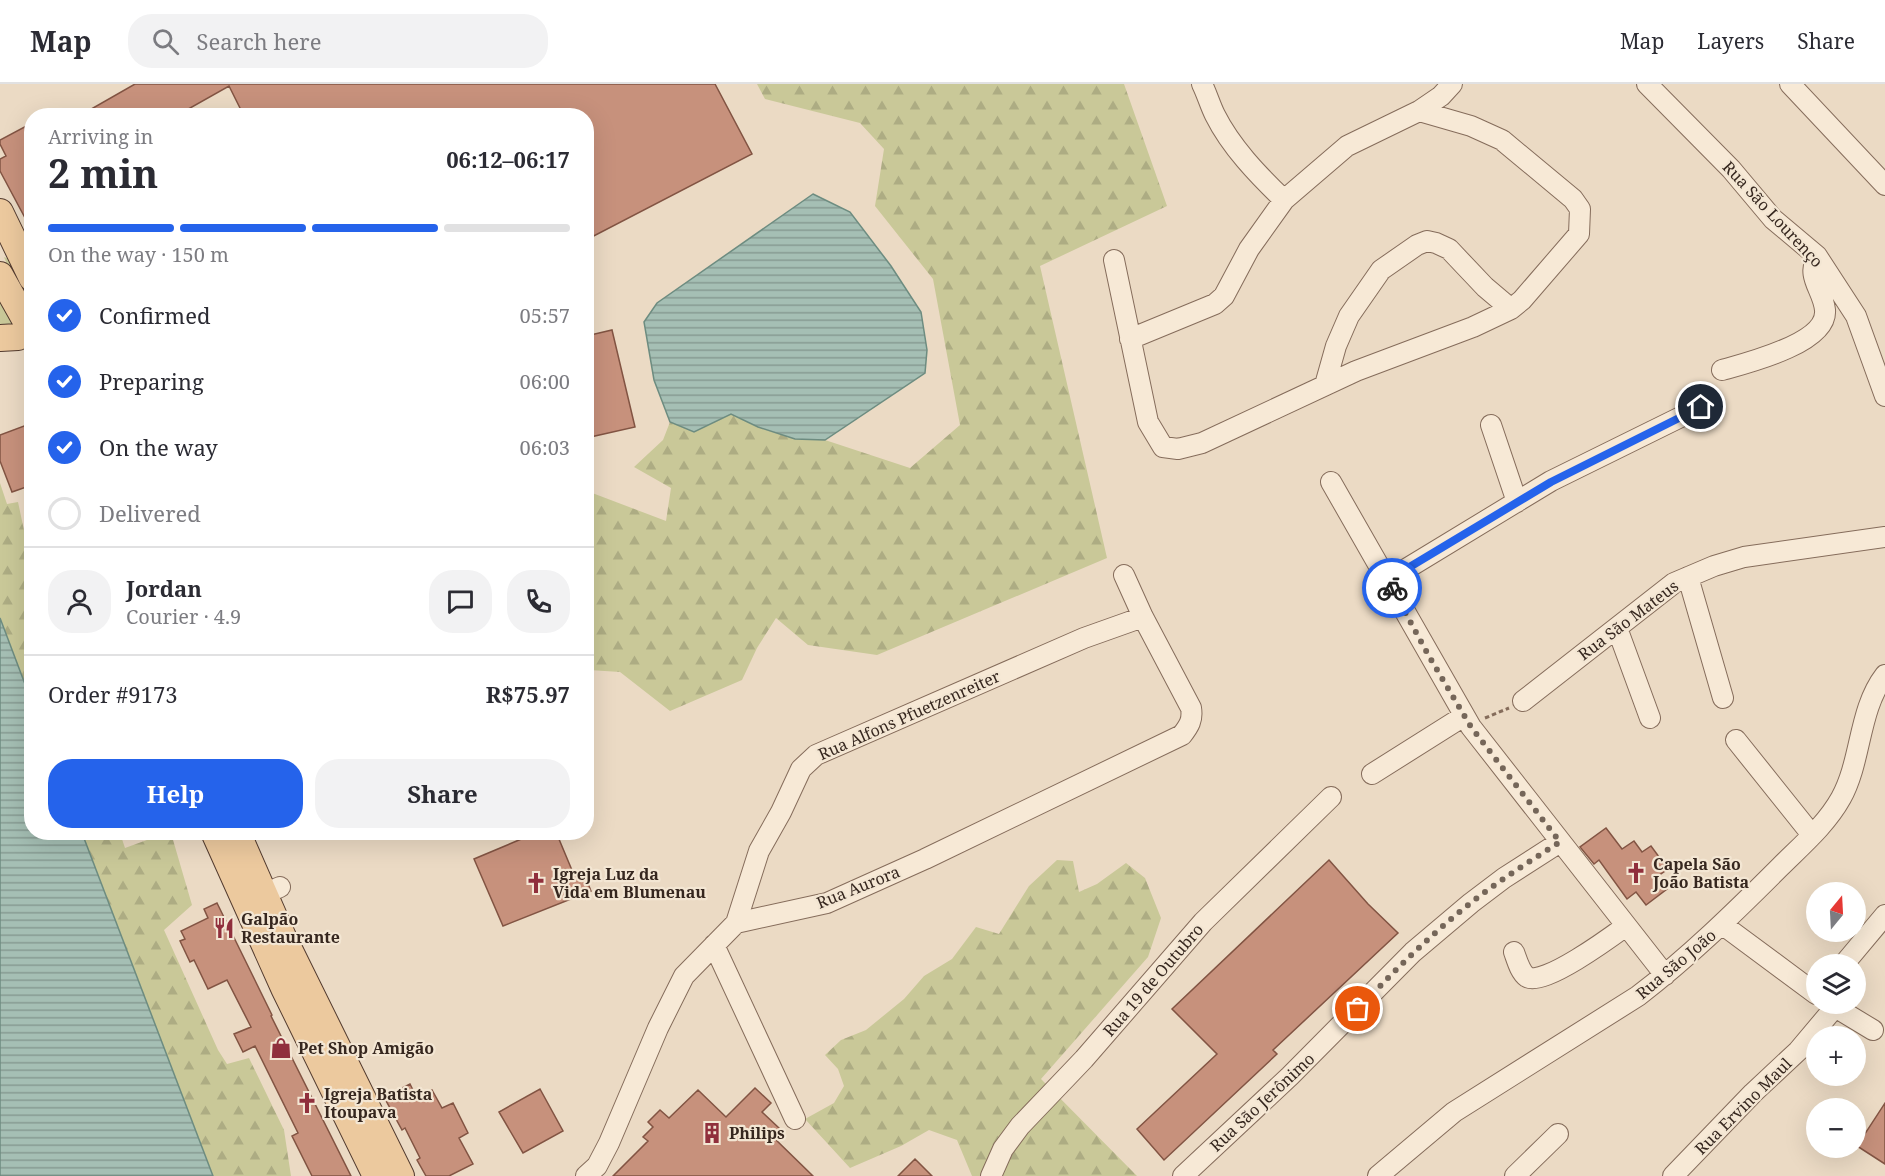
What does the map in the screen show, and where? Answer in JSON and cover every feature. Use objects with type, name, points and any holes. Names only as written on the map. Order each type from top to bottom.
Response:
[{"type":"main road","points":[[0,212],[9,249],[24,268]]},
{"type":"main road","points":[[0,275],[24,318]]},
{"type":"main road","points":[[0,338],[18,337],[24,334]]},
{"type":"main road","points":[[218,840],[275,969],[376,1176]]},
{"type":"main road","points":[[242,840],[272,890],[288,948],[401,1176]]},
{"type":"street","points":[[1202,84],[1215,116],[1236,148],[1284,200]]},
{"type":"street","points":[[1130,339],[1215,304],[1224,296],[1249,249],[1284,200],[1347,146],[1419,111],[1441,96],[1452,84]]},
{"type":"street","name":"Rua São Lourenço","points":[[1647,84],[1731,169],[1773,219],[1817,256],[1856,316],[1885,396]]},
{"type":"street","points":[[1790,84],[1885,185]]},
{"type":"street","points":[[1114,260],[1148,422],[1163,447],[1178,449],[1202,443],[1356,371],[1473,327],[1511,309],[1522,300],[1580,234],[1580,209],[1574,199],[1502,140],[1471,126],[1419,111]]},
{"type":"street","points":[[1325,385],[1336,346],[1349,316],[1381,270],[1417,245],[1427,242],[1436,243],[1449,249],[1485,287],[1511,309]]},
{"type":"street","points":[[1722,370],[1756,361],[1812,336],[1821,325],[1825,310],[1812,272],[1812,265],[1817,256]]},
{"type":"street","points":[[1388,580],[1561,476],[1701,407]]},
{"type":"street","points":[[1491,425],[1517,502]]},
{"type":"street","points":[[1331,482],[1468,721],[1665,975]]},
{"type":"street","name":"Rua São Mateus","points":[[1523,701],[1674,583],[1714,566],[1744,557],[1885,537]]},
{"type":"street","points":[[1124,574],[1143,617]]},
{"type":"street","points":[[1688,577],[1724,698]]},
{"type":"street","name":"Rua Aurora","points":[[736,923],[826,903],[925,859],[1182,735],[1190,726],[1191,708],[1143,617]]},
{"type":"street","name":"Rua Alfons Pfuetzenreiter","points":[[736,923],[759,851],[781,812],[801,769],[816,754],[1062,647],[1143,617]]},
{"type":"street","points":[[1617,628],[1650,718]]},
{"type":"street","name":"Rua São João","points":[[1378,1176],[1454,1112],[1605,1018],[1665,975],[1723,924],[1812,835],[1840,799],[1854,768],[1868,708],[1885,675]]},
{"type":"street","points":[[1372,774],[1468,721]]},
{"type":"street","points":[[1736,740],[1812,835]]},
{"type":"street","name":"Rua 19 de Outubro","points":[[991,1176],[1003,1149],[1020,1126],[1084,1059],[1203,922],[1331,797]]},
{"type":"street","name":"Rua São Jerônimo","points":[[1183,1176],[1298,1068],[1413,952],[1479,896],[1560,842]]},
{"type":"street","points":[[1852,954],[1885,915]]},
{"type":"street","points":[[586,1176],[597,1166],[609,1143],[658,1028],[684,976],[736,923]]},
{"type":"street","points":[[1723,924],[1806,986]]},
{"type":"street","points":[[1514,952],[1522,971],[1534,979],[1570,963],[1626,926]]},
{"type":"street","points":[[714,945],[795,1119]]},
{"type":"street","name":"Rua Ervino Maul","points":[[1673,1176],[1753,1093],[1798,1051],[1826,1014]]},
{"type":"street","points":[[1847,1014],[1873,1030]]},
{"type":"street","points":[[1515,1176],[1558,1134]]},
{"type":"path","points":[[1468,721],[1480,721],[1523,701]]},
{"type":"green space","points":[[757,84],[1124,84],[1167,206],[1040,266],[1107,558],[877,655],[808,645],[776,618],[757,648],[742,680],[670,711],[620,672],[594,670],[594,494],[666,521],[671,488],[634,467],[663,440],[670,422],[699,429],[731,414],[758,427],[795,439],[825,440],[910,468],[960,425],[933,279],[875,206],[884,149],[860,123],[765,99]]},
{"type":"green space","points":[[4,257],[19,263],[24,273],[24,300]]},
{"type":"green space","points":[[0,295],[17,327],[0,330]]},
{"type":"green space","points":[[0,483],[7,504],[18,502],[24,530],[24,681],[0,618]]},
{"type":"green space","points":[[85,840],[122,840],[125,848],[147,840],[173,840],[192,905],[164,930],[218,1050],[227,1064],[249,1058],[284,1130],[291,1176],[213,1176]]},
{"type":"green space","points":[[1057,860],[1073,861],[1079,892],[1097,884],[1126,863],[1145,878],[1161,918],[1148,957],[1041,1079],[1137,1176],[972,1176],[957,1140],[929,1130],[901,1146],[850,1168],[805,1119],[834,1103],[844,1086],[838,1069],[825,1055],[841,1040],[866,1030],[904,999],[924,976],[952,959],[976,927],[999,934],[1029,886]]},
{"type":"shaded area","points":[[813,194],[850,212],[891,266],[921,312],[927,350],[925,373],[825,440],[795,439],[758,427],[731,414],[694,432],[670,422],[654,380],[644,322],[657,303]]},
{"type":"shaded area","points":[[0,618],[24,681],[24,840],[85,840],[213,1176],[0,1176]]},
{"type":"building","points":[[135,84],[715,84],[752,154],[594,236],[594,108],[240,108],[229,86],[190,108],[93,108]]},
{"type":"building","points":[[24,127],[24,216],[0,171],[0,159],[6,156],[0,140]]},
{"type":"building","points":[[612,330],[635,427],[594,436],[594,334]]},
{"type":"building","points":[[24,426],[24,488],[12,492],[0,461],[0,435]]},
{"type":"building","name":"Capela São João Batista","points":[[1606,828],[1622,849],[1634,841],[1642,852],[1651,846],[1668,869],[1658,876],[1667,889],[1646,905],[1636,892],[1627,899],[1599,860],[1594,864],[1580,847]]},
{"type":"building","name":"Igreja Luz da Vida em Blumenau","points":[[519,840],[559,840],[574,875],[583,871],[591,891],[503,926],[474,859]]},
{"type":"building","points":[[1329,860],[1368,904],[1398,933],[1273,1050],[1277,1054],[1164,1160],[1137,1129],[1217,1054],[1172,1009]]},
{"type":"building","points":[[217,903],[351,1176],[312,1176],[292,1136],[298,1133],[255,1046],[243,1052],[234,1034],[251,1027],[227,980],[208,989],[194,960],[190,962],[180,941],[185,939],[181,931],[208,918],[204,909]]},
{"type":"building","points":[[410,1084],[417,1098],[432,1090],[442,1108],[453,1103],[468,1133],[459,1138],[473,1164],[449,1176],[426,1176],[417,1160],[420,1158],[405,1128],[402,1130],[384,1097]]},
{"type":"building","name":"Philips","points":[[755,1088],[771,1103],[762,1112],[780,1129],[772,1136],[813,1176],[613,1176],[648,1141],[643,1137],[653,1127],[648,1122],[660,1110],[669,1118],[698,1090],[726,1117]]},
{"type":"building","points":[[540,1089],[563,1131],[523,1153],[499,1112]]},
{"type":"building","points":[[1885,1103],[1885,1164],[1866,1152],[1866,1132]]},
{"type":"building","points":[[915,1159],[932,1176],[898,1176]]},
{"type":"way so far","points":[[1358,1009],[1413,952],[1471,903],[1504,878],[1560,842],[1471,727],[1392,588]]},
{"type":"place","name":"Capela São João Batista","points":[[1636,873]]},
{"type":"place","name":"Igreja Luz da Vida em Blumenau","points":[[536,883]]},
{"type":"place","name":"Galpão Restaurante","points":[[224,928]]},
{"type":"place","name":"Pet Shop Amigão","points":[[281,1048]]},
{"type":"place","name":"Igreja Batista Itoupava","points":[[307,1103]]},
{"type":"place","name":"Philips","points":[[712,1133]]},
{"type":"route","points":[[1392,588],[1388,580],[1551,482],[1701,407]]}]
